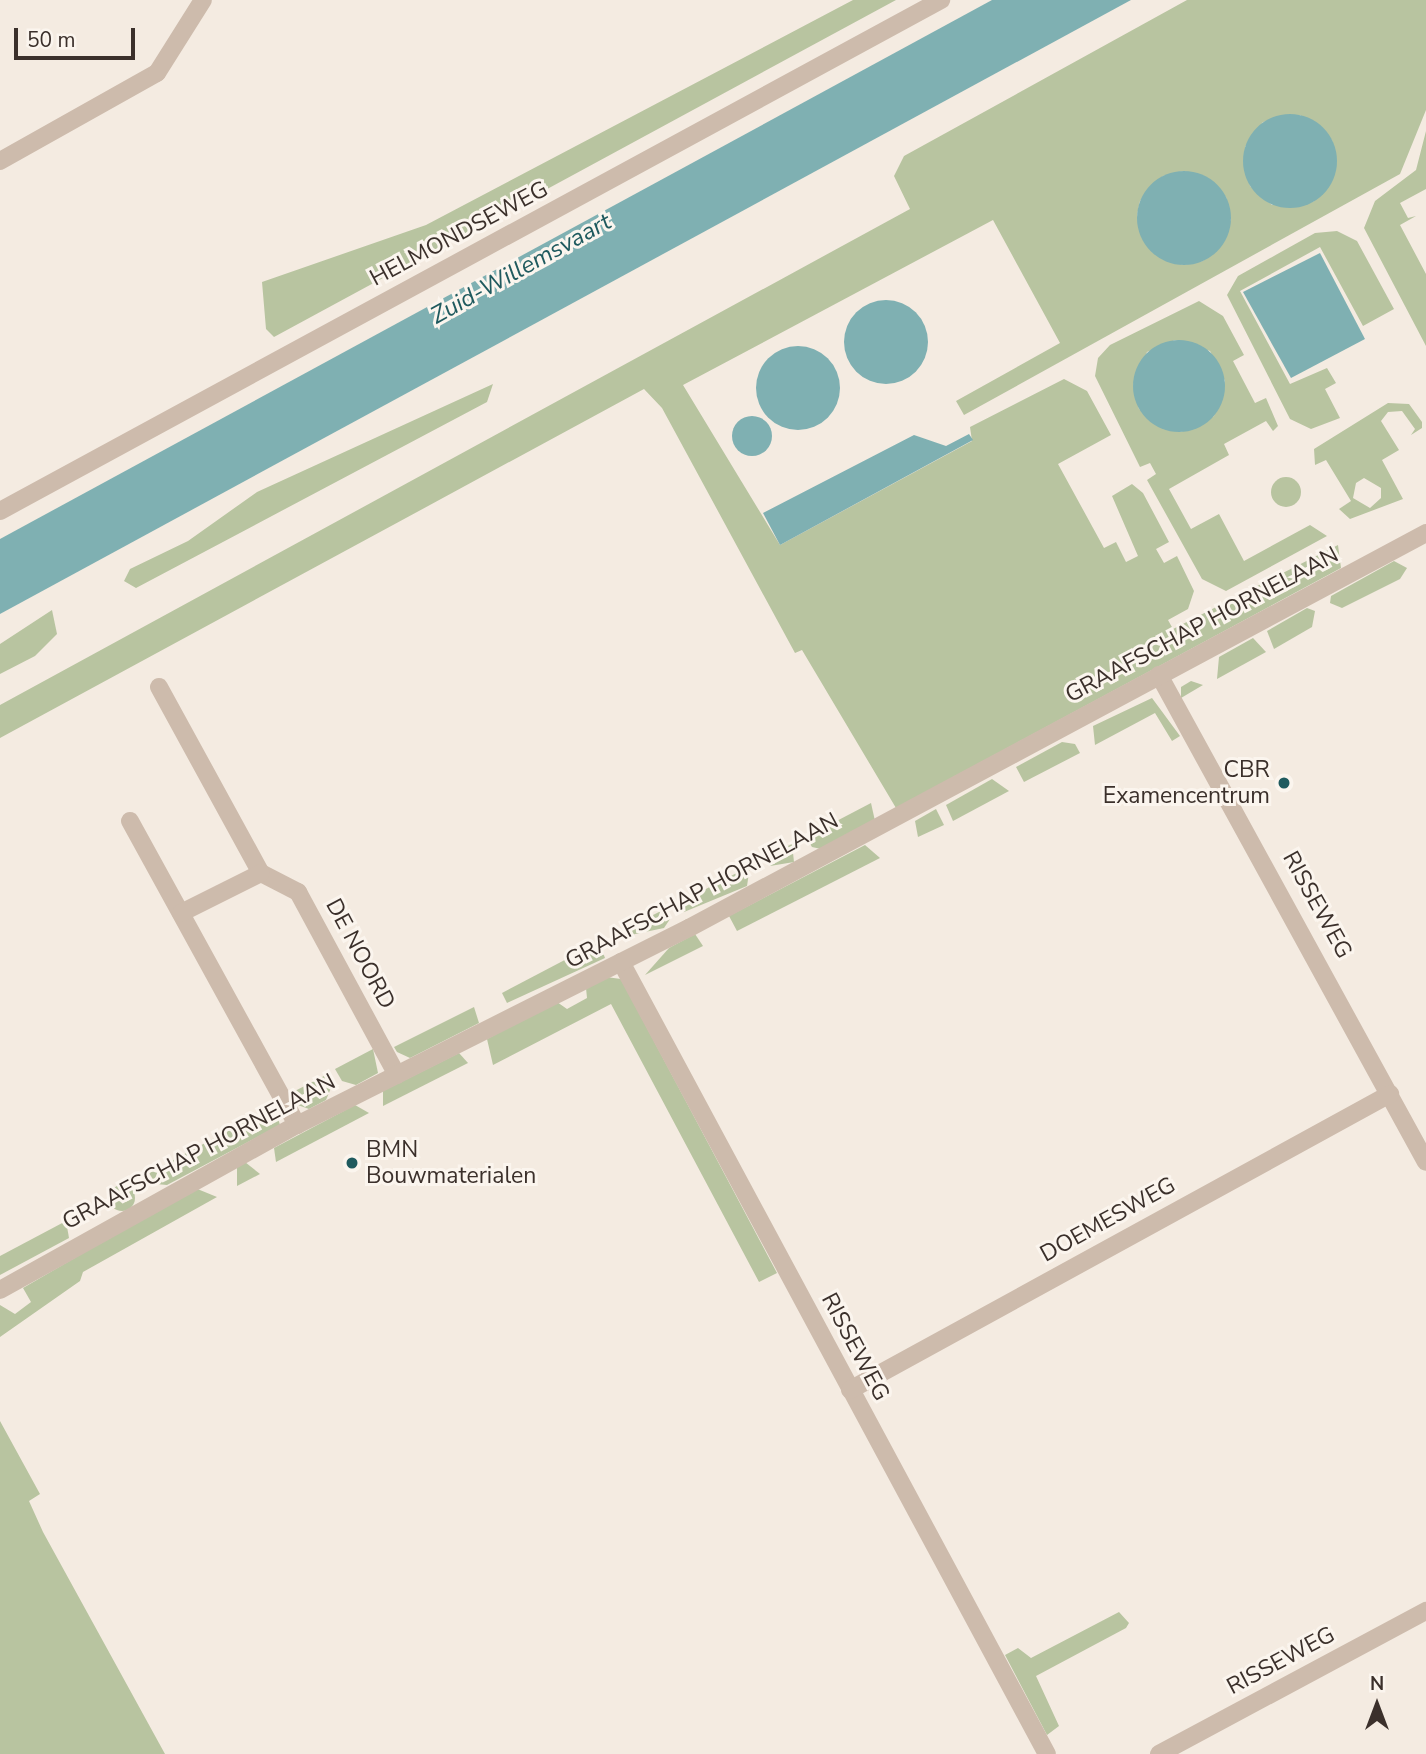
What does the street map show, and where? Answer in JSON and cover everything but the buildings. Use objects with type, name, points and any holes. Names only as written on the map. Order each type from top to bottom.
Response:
[{"type":"street","points":[[0,161],[156,73],[203,0]]},
{"type":"street","name":"HELMONDSEWEG","points":[[0,511],[941,0]]},
{"type":"street","name":"GRAAFSCHAP HORNELAAN","points":[[0,1290],[297,1125],[621,962],[1426,533]]},
{"type":"street","name":"RISSEWEG","points":[[1159,676],[1426,1161]]},
{"type":"street","points":[[159,687],[261,873],[181,914]]},
{"type":"street","points":[[130,821],[297,1125]]},
{"type":"street","name":"DE NOORD","points":[[261,873],[298,892],[397,1075]]},
{"type":"street","name":"RISSEWEG","points":[[621,962],[1047,1754]]},
{"type":"street","name":"DOEMESWEG","points":[[850,1390],[1390,1094]]},
{"type":"street","name":"RISSEWEG","points":[[1159,1754],[1426,1611]]},
{"type":"green space","points":[[853,0],[896,0],[274,337],[266,329],[262,282],[426,225]]},
{"type":"green space","points":[[1187,0],[1426,0],[1426,110],[1400,174],[964,415],[956,401],[1060,343],[993,220],[683,385],[780,545],[972,441],[970,427],[1064,379],[1087,391],[1111,435],[1058,464],[1104,548],[1116,542],[1126,562],[1138,556],[1112,496],[1132,484],[1143,493],[1169,542],[1156,549],[1164,563],[1177,556],[1194,591],[1188,609],[1168,620],[1173,629],[1338,545],[1341,568],[896,808],[802,650],[795,653],[662,408],[644,389],[0,738],[0,705],[910,209],[894,176],[904,156]],"holes":[[[1300,115],[1332,140],[1336,170],[1313,202],[1272,205],[1250,186],[1245,147],[1263,122]],[[1183,171],[1204,176],[1226,197],[1231,220],[1203,261],[1183,265],[1152,252],[1137,215],[1140,201],[1163,176]]]},
{"type":"green space","points":[[1426,131],[1426,189],[1400,203],[1408,218],[1416,216],[1400,225],[1426,274],[1426,346],[1364,228],[1375,201],[1416,170]]},
{"type":"green space","points":[[1337,231],[1357,241],[1394,309],[1363,326],[1320,247],[1240,291],[1290,384],[1327,368],[1336,383],[1325,389],[1340,418],[1311,429],[1290,419],[1227,295],[1238,276],[1315,233]]},
{"type":"green space","points":[[1199,301],[1223,316],[1244,355],[1233,361],[1255,403],[1266,398],[1278,426],[1273,431],[1266,421],[1224,444],[1229,455],[1169,489],[1191,529],[1219,514],[1244,561],[1310,525],[1327,536],[1226,591],[1202,579],[1147,480],[1156,474],[1150,463],[1140,467],[1095,376],[1098,358],[1110,345]],"holes":[[[1175,340],[1210,351],[1225,381],[1214,416],[1181,432],[1139,409],[1133,385],[1147,352]]]},
{"type":"green space","points":[[493,384],[487,402],[136,588],[124,581],[130,569],[188,541],[257,492]]},
{"type":"green space","points":[[1388,403],[1409,404],[1422,422],[1422,428],[1411,435],[1415,429],[1402,411],[1388,412],[1381,421],[1399,450],[1382,460],[1403,499],[1350,519],[1339,509],[1351,501],[1326,460],[1315,465],[1314,449]],"holes":[[[1364,478],[1381,488],[1381,498],[1370,508],[1353,498],[1356,483]]]},
{"type":"green space","points":[[1286,477],[1297,481],[1301,492],[1297,503],[1286,507],[1275,503],[1271,492],[1275,481]]},
{"type":"green space","points":[[1394,561],[1407,568],[1400,579],[1342,608],[1330,603],[1331,596]]},
{"type":"green space","points":[[1307,608],[1315,611],[1312,627],[1274,649],[1267,631]]},
{"type":"green space","points":[[52,610],[57,634],[35,656],[0,674],[0,644]]},
{"type":"green space","points":[[1253,638],[1266,652],[1217,679],[1219,657]]},
{"type":"green space","points":[[1191,681],[1203,685],[1181,698],[1181,687]]},
{"type":"green space","points":[[1152,698],[1180,736],[1172,741],[1155,713],[1095,745],[1093,726]]},
{"type":"green space","points":[[1062,742],[1075,744],[1080,753],[1024,782],[1016,767]]},
{"type":"green space","points":[[992,779],[1009,791],[953,821],[946,805]]},
{"type":"green space","points":[[871,803],[875,821],[821,849],[812,847],[806,837]]},
{"type":"green space","points":[[936,809],[944,825],[918,837],[915,821]]},
{"type":"green space","points":[[792,844],[794,862],[770,866],[765,857]]},
{"type":"green space","points":[[865,845],[880,858],[737,931],[729,916]]},
{"type":"green space","points":[[750,866],[747,886],[684,912],[679,903]]},
{"type":"green space","points":[[665,909],[670,919],[664,928],[621,937],[619,932]]},
{"type":"green space","points":[[695,934],[703,946],[645,975],[669,948]]},
{"type":"green space","points":[[599,942],[605,958],[507,1003],[502,993]]},
{"type":"green space","points":[[606,977],[621,979],[777,1273],[759,1282],[611,1004],[493,1065],[487,1039],[557,1002],[567,1009],[587,998],[586,988]]},
{"type":"green space","points":[[474,1007],[479,1023],[410,1058],[397,1052],[394,1047]]},
{"type":"green space","points":[[373,1049],[378,1073],[356,1085],[342,1081],[335,1069]]},
{"type":"green space","points":[[459,1053],[468,1063],[383,1106],[383,1091]]},
{"type":"green space","points":[[324,1076],[331,1088],[326,1100],[309,1109],[295,1104],[289,1094]]},
{"type":"green space","points":[[355,1105],[369,1113],[276,1162],[274,1148]]},
{"type":"green space","points":[[274,1106],[280,1125],[167,1185],[156,1184],[149,1173]]},
{"type":"green space","points":[[245,1162],[260,1174],[237,1186],[237,1167]]},
{"type":"green space","points":[[122,1185],[131,1189],[135,1198],[131,1207],[122,1211],[113,1207],[109,1198],[113,1189]]},
{"type":"green space","points":[[195,1188],[217,1197],[83,1272],[80,1281],[0,1337],[0,1305],[15,1314],[31,1302],[23,1288]]},
{"type":"green space","points":[[66,1221],[69,1238],[0,1275],[0,1256]]},
{"type":"green space","points":[[0,1421],[40,1494],[29,1501],[43,1532],[165,1754],[0,1754]]},
{"type":"green space","points":[[1119,1612],[1129,1623],[1126,1628],[1036,1676],[1059,1726],[1047,1735],[1005,1655],[1018,1648],[1031,1658]]},
{"type":"water","name":"Zuid-Willemsvaart","points":[[992,0],[1131,0],[0,614],[0,539]]},
{"type":"water","points":[[1290,114],[1308,118],[1323,128],[1333,143],[1337,161],[1333,179],[1323,194],[1308,204],[1290,208],[1272,204],[1257,194],[1247,179],[1243,161],[1247,143],[1257,128],[1272,118]]},
{"type":"water","points":[[1184,171],[1202,175],[1217,185],[1227,200],[1231,218],[1227,236],[1217,251],[1202,261],[1184,265],[1166,261],[1151,251],[1141,236],[1137,218],[1141,200],[1151,185],[1166,175]]},
{"type":"water","points":[[1320,253],[1365,339],[1291,378],[1243,292]]},
{"type":"water","points":[[886,300],[902,303],[916,312],[925,326],[928,342],[925,358],[916,372],[902,381],[886,384],[870,381],[856,372],[847,358],[844,342],[847,326],[856,312],[870,303]]},
{"type":"water","points":[[1179,340],[1197,343],[1212,353],[1222,368],[1225,386],[1222,404],[1212,419],[1197,429],[1179,432],[1161,429],[1146,419],[1136,404],[1133,386],[1136,368],[1146,353],[1161,343]]},
{"type":"water","points":[[798,346],[814,349],[828,358],[837,372],[840,388],[837,404],[828,418],[814,427],[798,430],[782,427],[768,418],[759,404],[756,388],[759,372],[768,358],[782,349]]},
{"type":"water","points":[[752,416],[760,417],[766,422],[771,428],[771,444],[766,450],[760,455],[752,456],[744,455],[738,450],[733,444],[732,436],[733,428],[738,422],[744,417]]},
{"type":"water","points":[[969,434],[973,440],[780,545],[763,513],[914,435],[946,446]]},
{"type":"place","name":"CBR Examencentrum","points":[[1284,783]]},
{"type":"place","name":"BMN Bouwmaterialen","points":[[352,1163]]}]
